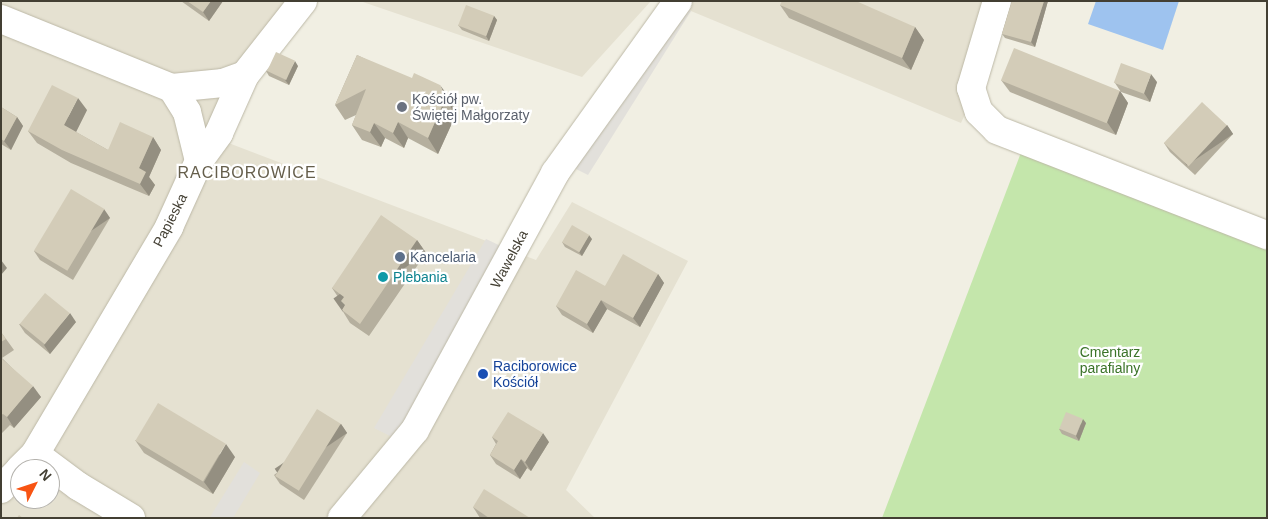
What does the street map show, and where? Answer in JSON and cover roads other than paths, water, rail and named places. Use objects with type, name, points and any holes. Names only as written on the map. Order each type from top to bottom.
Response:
[{"type":"street","name":"Papieska","points":[[28,459],[169,227],[199,161],[219,133],[245,75],[303,1]]},
{"type":"street","name":"Wawelska","points":[[342,518],[415,430],[555,173],[678,1]]},
{"type":"street","points":[[997,1],[971,88],[979,112],[997,130],[1267,235]]},
{"type":"street","points":[[1,19],[172,88],[223,83],[245,75]]},
{"type":"street","points":[[172,88],[188,112],[199,161]]},
{"type":"street","points":[[60,479],[78,486],[130,518]]},
{"type":"street","points":[[1,489],[10,480]]},
{"type":"water","points":[[1096,1],[1179,1],[1163,50],[1088,24]]},
{"type":"place","name":"Kościół pw. Świętej Małgorzaty","points":[[402,107]]},
{"type":"place","name":"Kancelaria","points":[[400,257]]},
{"type":"place","name":"Plebania","points":[[383,277]]},
{"type":"place","name":"Raciborowice Kościół","points":[[483,374]]},
{"type":"district","name":"RACIBOROWICE","points":[[247,173]]},
{"type":"park label","name":"Cmentarz parafialny","points":[[1110,360]]}]
